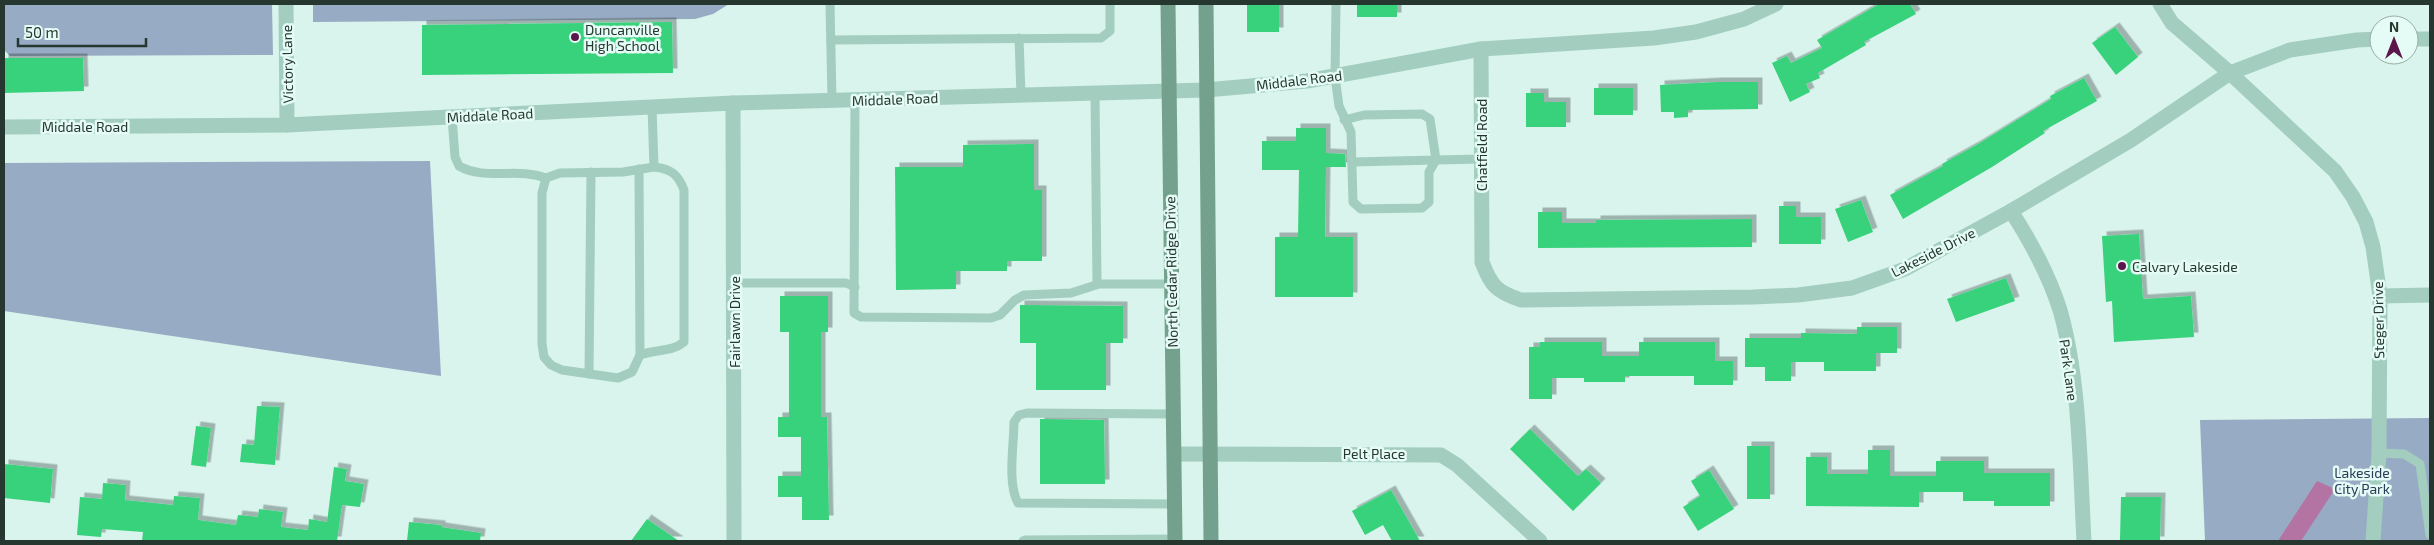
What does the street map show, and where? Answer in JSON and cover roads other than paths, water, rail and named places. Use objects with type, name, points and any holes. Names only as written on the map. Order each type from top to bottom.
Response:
[{"type":"main road","name":"North Cedar Ridge Drive","points":[[1168,4],[1175,540]]},
{"type":"main road","points":[[1206,4],[1211,541]]},
{"type":"street","name":"Victory Lane","points":[[286,4],[287,124]]},
{"type":"street","name":"Middale Road","points":[[4,127],[287,124],[733,103],[1206,90],[1335,76],[1480,49],[1654,38],[1696,32],[1744,19],[1776,4]]},
{"type":"street","name":"Steger Drive","points":[[2160,4],[2172,22],[2335,170],[2353,197],[2366,222],[2373,247],[2380,296],[2379,453],[2373,541]]},
{"type":"street","name":"Lakeside Drive","points":[[1482,240],[1482,262],[1489,282],[1504,295],[1521,300],[1798,295],[1852,288],[1905,269],[2011,211],[2131,140],[2230,73],[2290,50],[2369,39]]},
{"type":"street","name":"Chatfield Road","points":[[1480,49],[1482,240]]},
{"type":"street","name":"Fairlawn Drive","points":[[733,103],[734,541]]},
{"type":"street","name":"Park Lane","points":[[2011,211],[2034,246],[2060,310],[2073,381],[2084,541]]},
{"type":"street","points":[[2380,296],[2430,295]]},
{"type":"street","name":"Pelt Place","points":[[1175,454],[1441,455],[1457,465],[1540,541]]},
{"type":"lane","points":[[830,4],[832,100]]},
{"type":"lane","points":[[831,40],[1101,38],[1110,31],[1110,4]]},
{"type":"lane","points":[[1336,4],[1335,76],[1339,106],[1344,120],[1351,132],[1353,202],[1361,209],[1422,208],[1429,202],[1429,172],[1436,160],[1430,119],[1422,114],[1364,115],[1344,120]]},
{"type":"lane","points":[[1019,38],[1021,95]]},
{"type":"lane","points":[[1095,93],[1097,284]]},
{"type":"lane","points":[[855,100],[854,313],[861,317],[991,318],[1000,315],[1015,300],[1024,295],[1071,293],[1097,284],[1172,284]]},
{"type":"lane","points":[[652,108],[654,167]]},
{"type":"lane","points":[[452,117],[455,158],[459,166],[479,173],[522,172],[546,178],[560,173],[623,172],[654,167],[668,169],[680,178],[684,190],[684,342],[676,349],[652,350],[640,355]]},
{"type":"lane","points":[[1352,162],[1481,160]]},
{"type":"lane","points":[[546,178],[542,202],[542,344],[544,357],[551,365],[562,370],[618,378],[632,372],[640,355],[639,169]]},
{"type":"lane","points":[[589,374],[591,172]]},
{"type":"lane","points":[[734,283],[846,283],[855,287]]},
{"type":"lane","points":[[1174,414],[1027,412],[1019,414],[1014,422],[1013,480],[1014,495],[1018,503],[1175,504]]},
{"type":"lane","points":[[2379,453],[2404,454],[2420,464],[2430,535]]},
{"type":"lane","points":[[1023,541],[1175,540]]},
{"type":"place","name":"Duncanville High School","points":[[575,37]]},
{"type":"place","name":"Calvary Lakeside","points":[[2122,266]]},
{"type":"park label","name":"Lakeside City Park","points":[[2362,480]]}]
